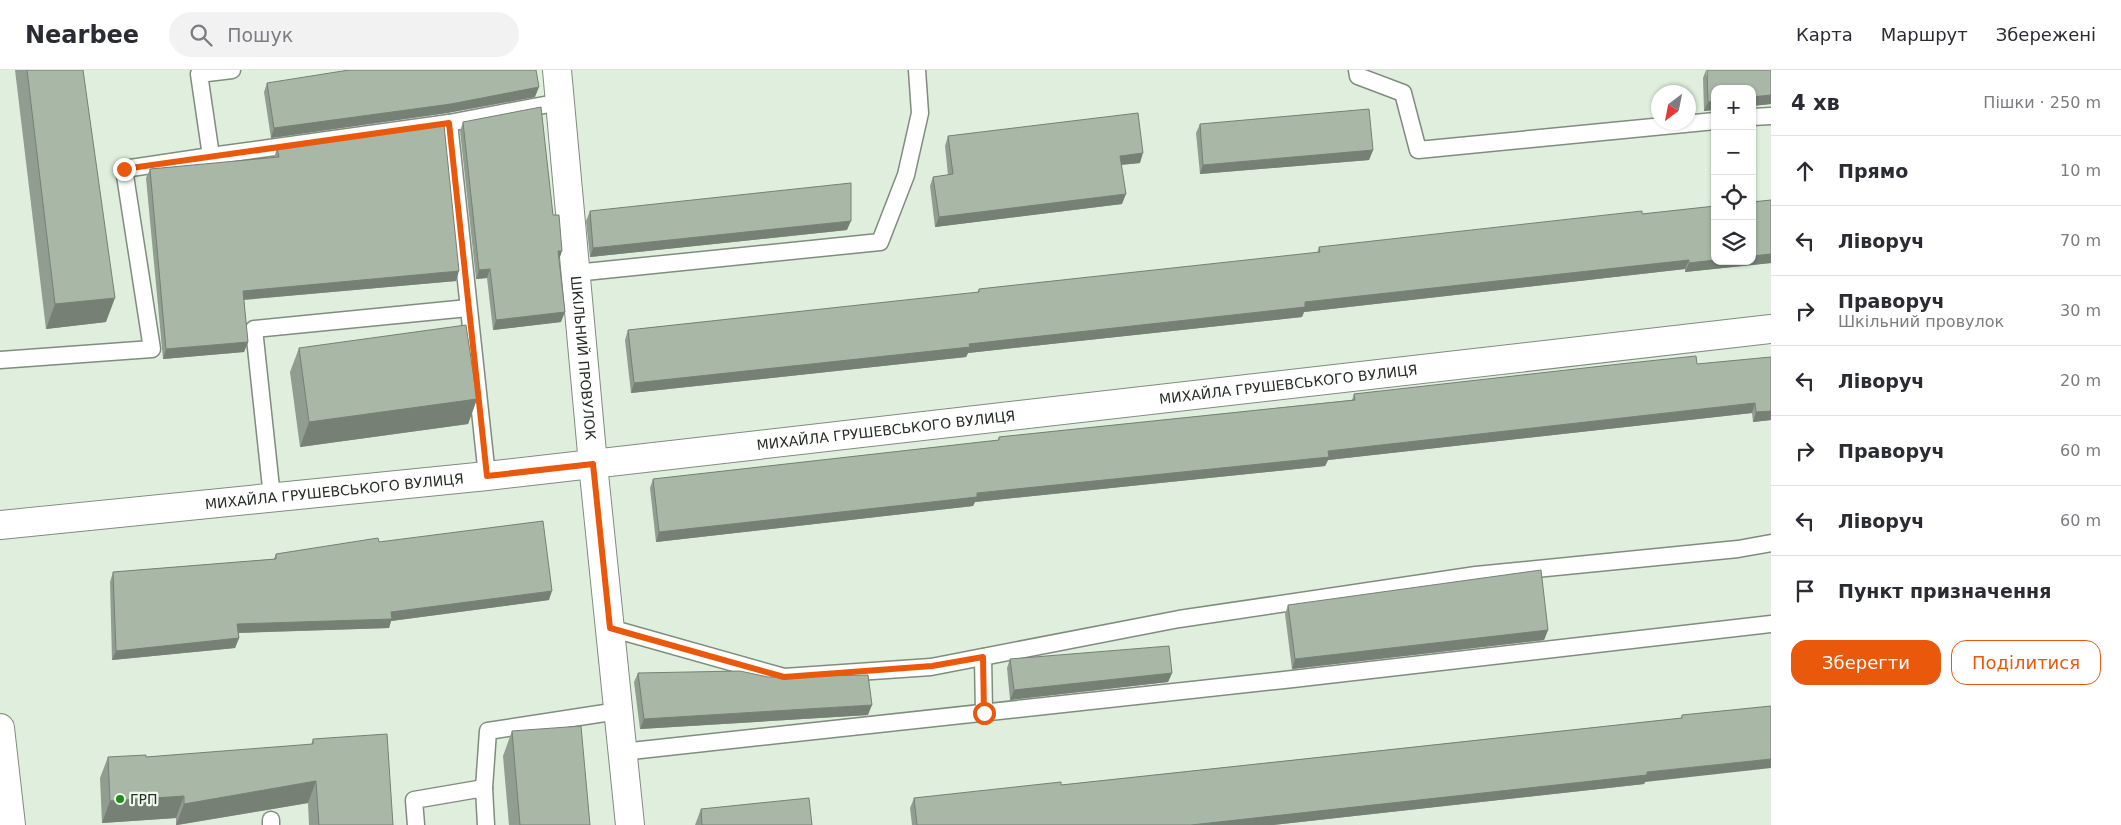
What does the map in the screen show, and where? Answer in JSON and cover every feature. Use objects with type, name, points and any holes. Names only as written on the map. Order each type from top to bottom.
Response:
[{"type":"street","name":"ШКІЛЬНИЙ ПРОВУЛОК","points":[[557,70],[593,464],[630,825]]},
{"type":"street","name":"МИХАЙЛА ГРУШЕВСЬКОГО ВУЛИЦЯ","points":[[0,524],[487,476],[1771,329]]},
{"type":"street","points":[[0,728],[11,825]]},
{"type":"lane","points":[[211,156],[199,74],[232,70]]},
{"type":"lane","points":[[575,273],[880,242],[906,174],[920,113],[917,70]]},
{"type":"lane","points":[[1357,70],[1358,76],[1403,92],[1418,150],[1711,121]]},
{"type":"lane","points":[[0,360],[152,349],[124,169],[449,123],[560,102]]},
{"type":"lane","points":[[1756,117],[1771,116]]},
{"type":"lane","points":[[449,123],[487,476]]},
{"type":"lane","points":[[272,497],[254,329],[468,308]]},
{"type":"lane","points":[[610,628],[784,677],[932,666],[1179,619],[1476,575],[1738,549],[1771,542]]},
{"type":"lane","points":[[622,752],[1771,624]]},
{"type":"lane","points":[[983,657],[984,713]]},
{"type":"lane","points":[[486,825],[484,788],[488,731],[618,711]]},
{"type":"lane","points":[[416,825],[414,800],[484,788]]},
{"type":"building","points":[[27,70],[83,70],[115,298],[55,304]]},
{"type":"building","points":[[349,70],[536,70],[539,87],[451,104],[274,128],[267,83]]},
{"type":"building","points":[[1707,70],[1771,70],[1771,95],[1756,97],[1756,85],[1711,85],[1711,102],[1708,102]]},
{"type":"building","points":[[541,107],[553,215],[559,215],[562,251],[558,251],[565,312],[496,320],[490,269],[479,270],[463,122]]},
{"type":"building","points":[[1369,109],[1373,150],[1203,165],[1200,124]]},
{"type":"building","points":[[1138,113],[1143,153],[1120,156],[1126,194],[939,217],[933,177],[953,174],[948,136]]},
{"type":"building","points":[[444,125],[459,271],[243,291],[248,342],[166,349],[150,169],[279,157],[277,148]]},
{"type":"building","points":[[851,183],[851,221],[593,248],[590,211]]},
{"type":"building","points":[[1771,200],[1771,254],[1756,256],[1756,202]]},
{"type":"building","points":[[1711,206],[1711,260],[1689,263],[1689,260],[1305,302],[1305,307],[969,344],[970,347],[634,383],[628,330],[979,292],[979,289],[1320,252],[1319,247],[1642,211],[1642,214]]},
{"type":"building","points":[[466,325],[477,399],[309,422],[299,348]]},
{"type":"building","points":[[1696,356],[1697,364],[1771,357],[1771,411],[1756,412],[1755,403],[1328,451],[1329,457],[977,493],[977,497],[659,532],[653,479],[999,440],[999,437],[1355,400],[1354,394]]},
{"type":"building","points":[[543,521],[552,591],[391,612],[392,619],[237,624],[239,638],[116,651],[113,572],[276,559],[276,554],[378,538],[379,542]]},
{"type":"building","points":[[1541,570],[1548,630],[1295,659],[1288,605]]},
{"type":"building","points":[[1169,646],[1172,673],[1014,690],[1010,659]]},
{"type":"building","points":[[740,671],[768,677],[868,675],[872,705],[644,719],[638,673]]},
{"type":"building","points":[[1771,706],[1771,759],[1647,772],[1647,775],[1191,825],[917,825],[914,798],[1061,782],[1061,785],[1304,759],[1682,718],[1682,715]]},
{"type":"building","points":[[581,726],[590,825],[520,825],[512,731]]},
{"type":"building","points":[[387,734],[393,825],[319,825],[316,781],[184,804],[184,796],[110,801],[108,757],[146,755],[146,757],[313,744],[313,739]]},
{"type":"building","points":[[809,798],[812,825],[702,825],[701,809]]},
{"type":"place","name":"ГРП","points":[[120,799]]},
{"type":"route","points":[[124,169],[449,123],[487,476],[593,464],[610,628],[784,677],[932,666],[983,657],[984,713]]}]
